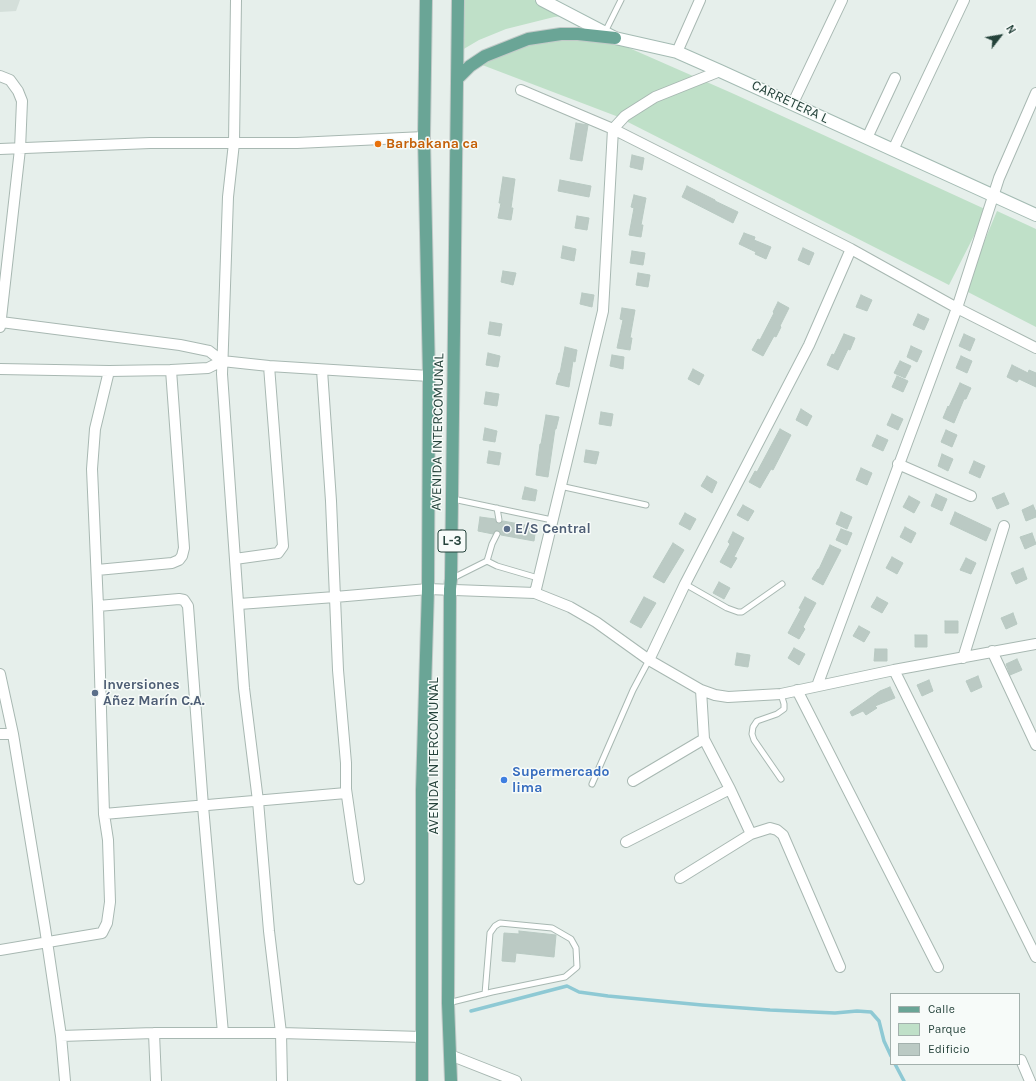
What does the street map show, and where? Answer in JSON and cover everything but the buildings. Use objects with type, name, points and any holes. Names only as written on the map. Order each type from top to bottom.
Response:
[{"type":"main road","name":"AVENIDA INTERCOMUNAL","points":[[422,1081],[422,790],[428,589],[429,376],[424,137],[426,0]]},
{"type":"main road","name":"AVENIDA INTERCOMUNAL","points":[[451,1081],[448,1003],[458,0]]},
{"type":"main road","points":[[458,78],[470,66],[485,56],[528,39],[561,34],[610,35]]},
{"type":"street","points":[[236,0],[234,143],[228,196],[222,374],[244,688],[258,801],[269,931],[281,1033],[282,1081]]},
{"type":"street","name":"CARRETERA L","points":[[542,0],[610,35],[677,52],[720,70],[1036,215]]},
{"type":"street","points":[[677,52],[700,0]]},
{"type":"street","points":[[793,103],[842,0]]},
{"type":"street","points":[[893,150],[964,0]]},
{"type":"street","points":[[535,593],[604,311],[613,129],[625,116],[655,97],[720,70]]},
{"type":"street","points":[[0,76],[10,80],[14,84],[22,101],[20,149],[0,325],[180,345],[208,351],[222,361],[322,370],[429,376]]},
{"type":"street","points":[[867,138],[895,78]]},
{"type":"street","points":[[521,90],[613,129],[851,249],[957,308],[1036,348]]},
{"type":"street","points":[[817,686],[957,308],[1004,164],[1036,93]]},
{"type":"street","points":[[0,149],[150,143],[297,143],[424,137]]},
{"type":"street","points":[[649,660],[685,584],[809,345],[851,249]]},
{"type":"street","points":[[0,369],[109,371],[170,370],[208,368],[222,361]]},
{"type":"street","points":[[236,559],[278,553],[283,546],[269,366]]},
{"type":"street","points":[[97,570],[172,563],[179,560],[182,556],[184,548],[170,370]]},
{"type":"street","points":[[322,370],[338,670],[346,763],[346,793],[359,879]]},
{"type":"street","points":[[0,950],[102,933],[107,923],[110,902],[108,840],[104,814],[97,570],[92,469],[94,429],[109,371]]},
{"type":"street","points":[[898,464],[971,496]]},
{"type":"street","points":[[963,658],[1004,526]]},
{"type":"street","points":[[239,604],[335,598],[428,589],[451,584],[535,593],[570,607],[596,622],[649,660],[701,690],[715,695],[728,697],[781,694],[894,670],[1036,644]]},
{"type":"street","points":[[98,606],[179,599],[184,600],[188,606],[203,806],[223,1033]]},
{"type":"street","points":[[992,651],[1036,746]]},
{"type":"street","points":[[894,670],[1036,957]]},
{"type":"street","points":[[0,674],[13,734],[47,943],[61,1036],[65,1081]]},
{"type":"street","points":[[701,690],[704,739],[751,834]]},
{"type":"street","points":[[797,690],[938,967]]},
{"type":"street","points":[[0,734],[13,734]]},
{"type":"street","points":[[633,781],[704,739]]},
{"type":"street","points":[[626,842],[730,789]]},
{"type":"street","points":[[104,814],[346,793]]},
{"type":"street","points":[[680,878],[751,834],[770,828],[777,830],[783,835],[840,967]]},
{"type":"street","points":[[61,1036],[281,1033],[422,1037]]},
{"type":"street","points":[[154,1034],[156,1081]]},
{"type":"street","points":[[450,1055],[516,1081]]},
{"type":"street","points":[[1021,1060],[1030,1081]]},
{"type":"lane","points":[[610,35],[621,0]]},
{"type":"lane","points":[[560,486],[646,505]]},
{"type":"lane","points":[[452,499],[552,520]]},
{"type":"lane","points":[[497,508],[499,520]]},
{"type":"lane","points":[[451,584],[487,561],[492,544],[497,534]]},
{"type":"lane","points":[[487,561],[497,566],[538,578]]},
{"type":"lane","points":[[685,584],[727,608],[738,612],[742,612],[782,584]]},
{"type":"lane","points":[[592,784],[633,690],[649,660]]},
{"type":"lane","points":[[781,694],[784,709],[777,714],[757,721],[753,727],[752,734],[754,740],[781,779]]},
{"type":"lane","points":[[448,1003],[565,977],[578,967],[576,948],[571,939],[552,928],[500,923],[495,926],[490,933],[485,994]]},
{"type":"shaded area","points":[[0,0],[20,0],[16,11],[0,12]]},
{"type":"green space","points":[[464,0],[534,0],[563,11],[563,16],[506,29],[479,40],[462,50]]},
{"type":"green space","points":[[595,33],[734,94],[987,210],[949,285],[616,116],[477,63],[535,38]]},
{"type":"green space","points":[[997,211],[1036,229],[1036,327],[964,290]]},
{"type":"waterway","points":[[471,1011],[567,986],[579,992],[702,1005],[835,1013],[857,1011],[871,1012],[879,1021],[884,1041],[890,1054]]},
{"type":"waterway","points":[[896,1065],[904,1081]]},
{"type":"place","name":"Barbakana ca","points":[[378,144]]},
{"type":"place","name":"E/S Central","points":[[507,529]]},
{"type":"place","name":"Inversiones Áñez Marín C.A.","points":[[95,693]]},
{"type":"place","name":"Supermercado lima","points":[[504,780]]}]
